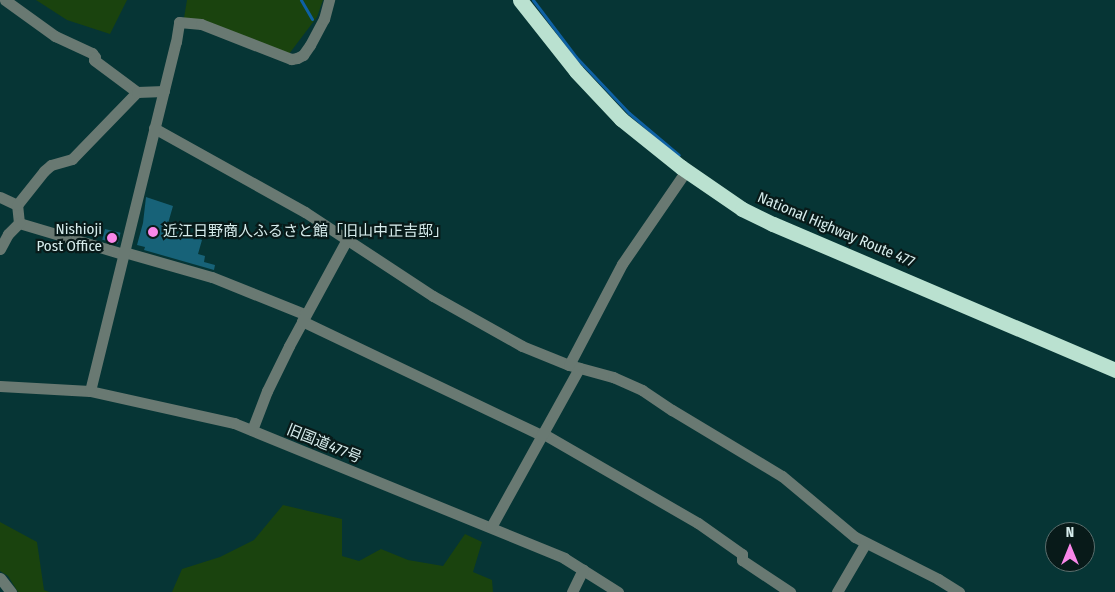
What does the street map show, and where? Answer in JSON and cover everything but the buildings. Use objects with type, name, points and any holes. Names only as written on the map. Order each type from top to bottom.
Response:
[{"type":"highway","name":"National Highway Route 477","points":[[520,0],[576,72],[621,119],[686,171],[742,209],[1115,370]]},
{"type":"street","points":[[5,0],[55,36],[92,52],[96,57],[94,60],[137,92],[164,91]]},
{"type":"street","points":[[90,391],[176,42],[179,22],[201,24],[214,28],[291,59],[303,55],[310,45],[324,19],[329,0]]},
{"type":"street","points":[[19,223],[17,205],[44,170],[51,165],[72,159],[137,92]]},
{"type":"street","points":[[154,128],[304,212],[433,296],[522,346],[574,366],[613,377],[642,390],[782,476],[838,526],[865,544],[938,579],[960,592]]},
{"type":"street","points":[[491,527],[542,434],[622,264],[686,171]]},
{"type":"street","points":[[0,197],[17,205]]},
{"type":"street","points":[[19,223],[219,279],[304,314],[303,320]]},
{"type":"street","points":[[0,249],[8,234],[19,223]]},
{"type":"street","points":[[252,430],[267,391],[347,239]]},
{"type":"street","points":[[303,320],[542,434],[698,523],[742,554],[742,560],[790,592]]},
{"type":"street","name":"旧国道477号","points":[[0,386],[90,391],[234,424],[564,558],[618,592]]},
{"type":"street","points":[[837,592],[865,544]]},
{"type":"street","points":[[572,592],[583,569]]},
{"type":"street","points":[[0,578],[12,592]]},
{"type":"green space","points":[[36,0],[127,0],[110,34],[67,20]]},
{"type":"green space","points":[[187,0],[323,0],[317,17],[289,54],[184,18]]},
{"type":"green space","points":[[283,505],[342,519],[342,556],[359,561],[381,549],[408,560],[443,566],[465,534],[482,542],[473,572],[492,580],[493,592],[172,592],[182,569],[220,557],[254,540]]},
{"type":"green space","points":[[0,522],[37,542],[44,590],[49,592],[18,592],[8,576],[0,571]]},
{"type":"waterway","points":[[301,0],[312,19]]},
{"type":"waterway","points":[[533,0],[576,57],[629,113],[679,155]]},
{"type":"place","name":"近江日野商人ふるさと館「旧山中正吉邸」","points":[[153,232]]},
{"type":"place","name":"Nishioji Post Office","points":[[112,238]]}]
